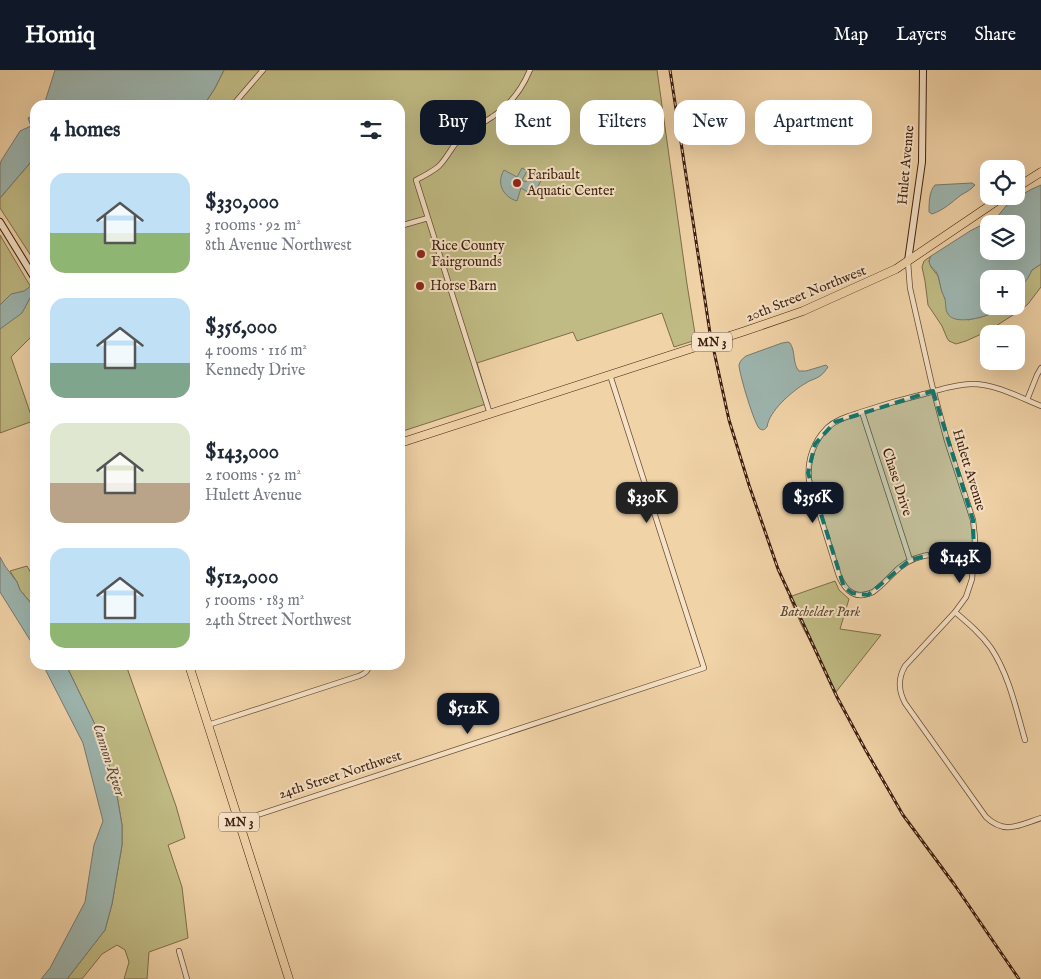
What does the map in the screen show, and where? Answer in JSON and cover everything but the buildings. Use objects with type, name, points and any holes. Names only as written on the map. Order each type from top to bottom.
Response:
[{"type":"highway","points":[[1025,182],[1041,172]]},
{"type":"highway","name":"20th Street Northwest","points":[[405,441],[783,318],[896,269],[991,205]]},
{"type":"highway","name":"MN 3","points":[[191,670],[289,979]]},
{"type":"street","points":[[236,100],[263,70]]},
{"type":"street","points":[[490,414],[416,180],[439,166],[456,142],[466,133],[491,118],[506,106],[520,89],[530,70]]},
{"type":"street","name":"Hulet Avenue","points":[[908,261],[922,162],[923,70]]},
{"type":"street","points":[[405,225],[428,218]]},
{"type":"street","points":[[0,222],[30,271]]},
{"type":"street","name":"Hulett Avenue","points":[[908,261],[910,288],[933,390],[947,441],[973,520],[975,538],[970,588],[966,597],[956,612],[902,671],[900,691],[905,703],[991,822],[1002,827],[1014,826],[1041,818]]},
{"type":"street","points":[[1027,400],[1041,368]]},
{"type":"street","name":"24th Street Northwest","points":[[239,821],[704,668],[610,375]]},
{"type":"street","points":[[974,556],[937,553],[910,560],[900,567],[879,588],[868,595],[849,591],[844,587],[840,576],[809,480],[809,462],[815,444],[827,428],[845,417],[933,390],[961,384],[994,387],[1041,406]]},
{"type":"street","name":"Chase Drive","points":[[862,412],[910,560]]},
{"type":"street","points":[[956,612],[979,634],[997,657],[1009,686],[1025,740]]},
{"type":"street","points":[[208,725],[359,676],[367,670]]},
{"type":"street","points":[[179,951],[187,979]]},
{"type":"highlighted area","points":[[933,391],[973,520],[974,557],[937,553],[910,560],[868,595],[852,593],[844,587],[808,473],[815,444],[835,422]]},
{"type":"green space","points":[[224,70],[657,70],[661,100],[580,100],[580,145],[664,145],[664,120],[696,340],[674,347],[662,313],[577,341],[573,332],[477,363],[489,403],[405,430],[405,100],[207,100]]},
{"type":"green space","points":[[30,163],[30,254],[0,208],[0,198]]},
{"type":"green space","points":[[0,235],[30,286],[30,338],[11,357],[30,412],[30,422],[0,433]]},
{"type":"green space","points":[[931,256],[929,261],[938,276],[945,299],[968,320],[987,315],[1013,315],[997,325],[980,325],[980,335],[966,341],[956,344],[949,341],[942,326],[928,305],[922,267],[924,261]]},
{"type":"green space","points":[[1041,264],[1041,287],[1025,307],[1025,280],[1032,270]]},
{"type":"green space","points":[[27,566],[30,571],[30,602],[20,590],[10,571]]},
{"type":"green space","name":"Batchelder Park","points":[[835,581],[839,590],[849,599],[840,629],[881,635],[836,692],[789,597]]},
{"type":"green space","points":[[68,670],[128,670],[176,806],[185,838],[168,845],[182,887],[188,938],[149,952],[147,979],[124,979],[129,962],[125,950],[117,945],[102,954],[82,979],[67,979],[105,930],[112,904],[122,845],[122,825],[116,790],[102,739]]},
{"type":"water","points":[[55,70],[224,70],[207,100],[46,100]]},
{"type":"water","points":[[30,126],[30,163],[0,198],[1,161],[20,131]]},
{"type":"water","points":[[522,168],[527,171],[522,180],[526,182],[532,173],[542,179],[533,195],[521,188],[517,201],[505,193],[502,189],[501,180],[504,170],[517,177]]},
{"type":"water","points":[[972,183],[975,185],[972,188],[944,208],[932,214],[929,212],[930,194],[935,185]]},
{"type":"water","points":[[1041,185],[1041,264],[1032,270],[1025,282],[1025,270],[980,270],[980,315],[986,315],[969,320],[951,317],[946,311],[945,299],[937,273],[929,262],[931,256],[980,226],[980,260],[1025,260],[1025,215],[999,215],[1007,205],[1025,205],[1025,193]]},
{"type":"water","points":[[30,287],[30,298],[22,313],[0,329],[0,305],[11,294],[24,291]]},
{"type":"water","points":[[788,342],[792,346],[795,365],[799,371],[806,371],[826,365],[828,367],[820,376],[788,396],[772,414],[767,427],[761,430],[751,410],[739,364],[746,356]]},
{"type":"water","points":[[0,557],[17,582],[20,590],[30,602],[30,640],[0,592]]},
{"type":"water","points":[[46,670],[68,670],[102,739],[116,790],[122,825],[122,845],[112,904],[105,930],[67,979],[41,979],[50,968],[85,902],[94,845],[103,821],[83,743]]},
{"type":"railway","points":[[670,70],[710,333],[729,420],[778,569],[837,697],[903,815],[954,884],[1019,979]]},
{"type":"place","name":"Faribault Aquatic Center","points":[[517,183]]},
{"type":"place","name":"Rice County Fairgrounds","points":[[421,254]]},
{"type":"place","name":"Horse Barn","points":[[420,286]]},
{"type":"water label","name":"Cannon River","points":[[109,760]]}]
